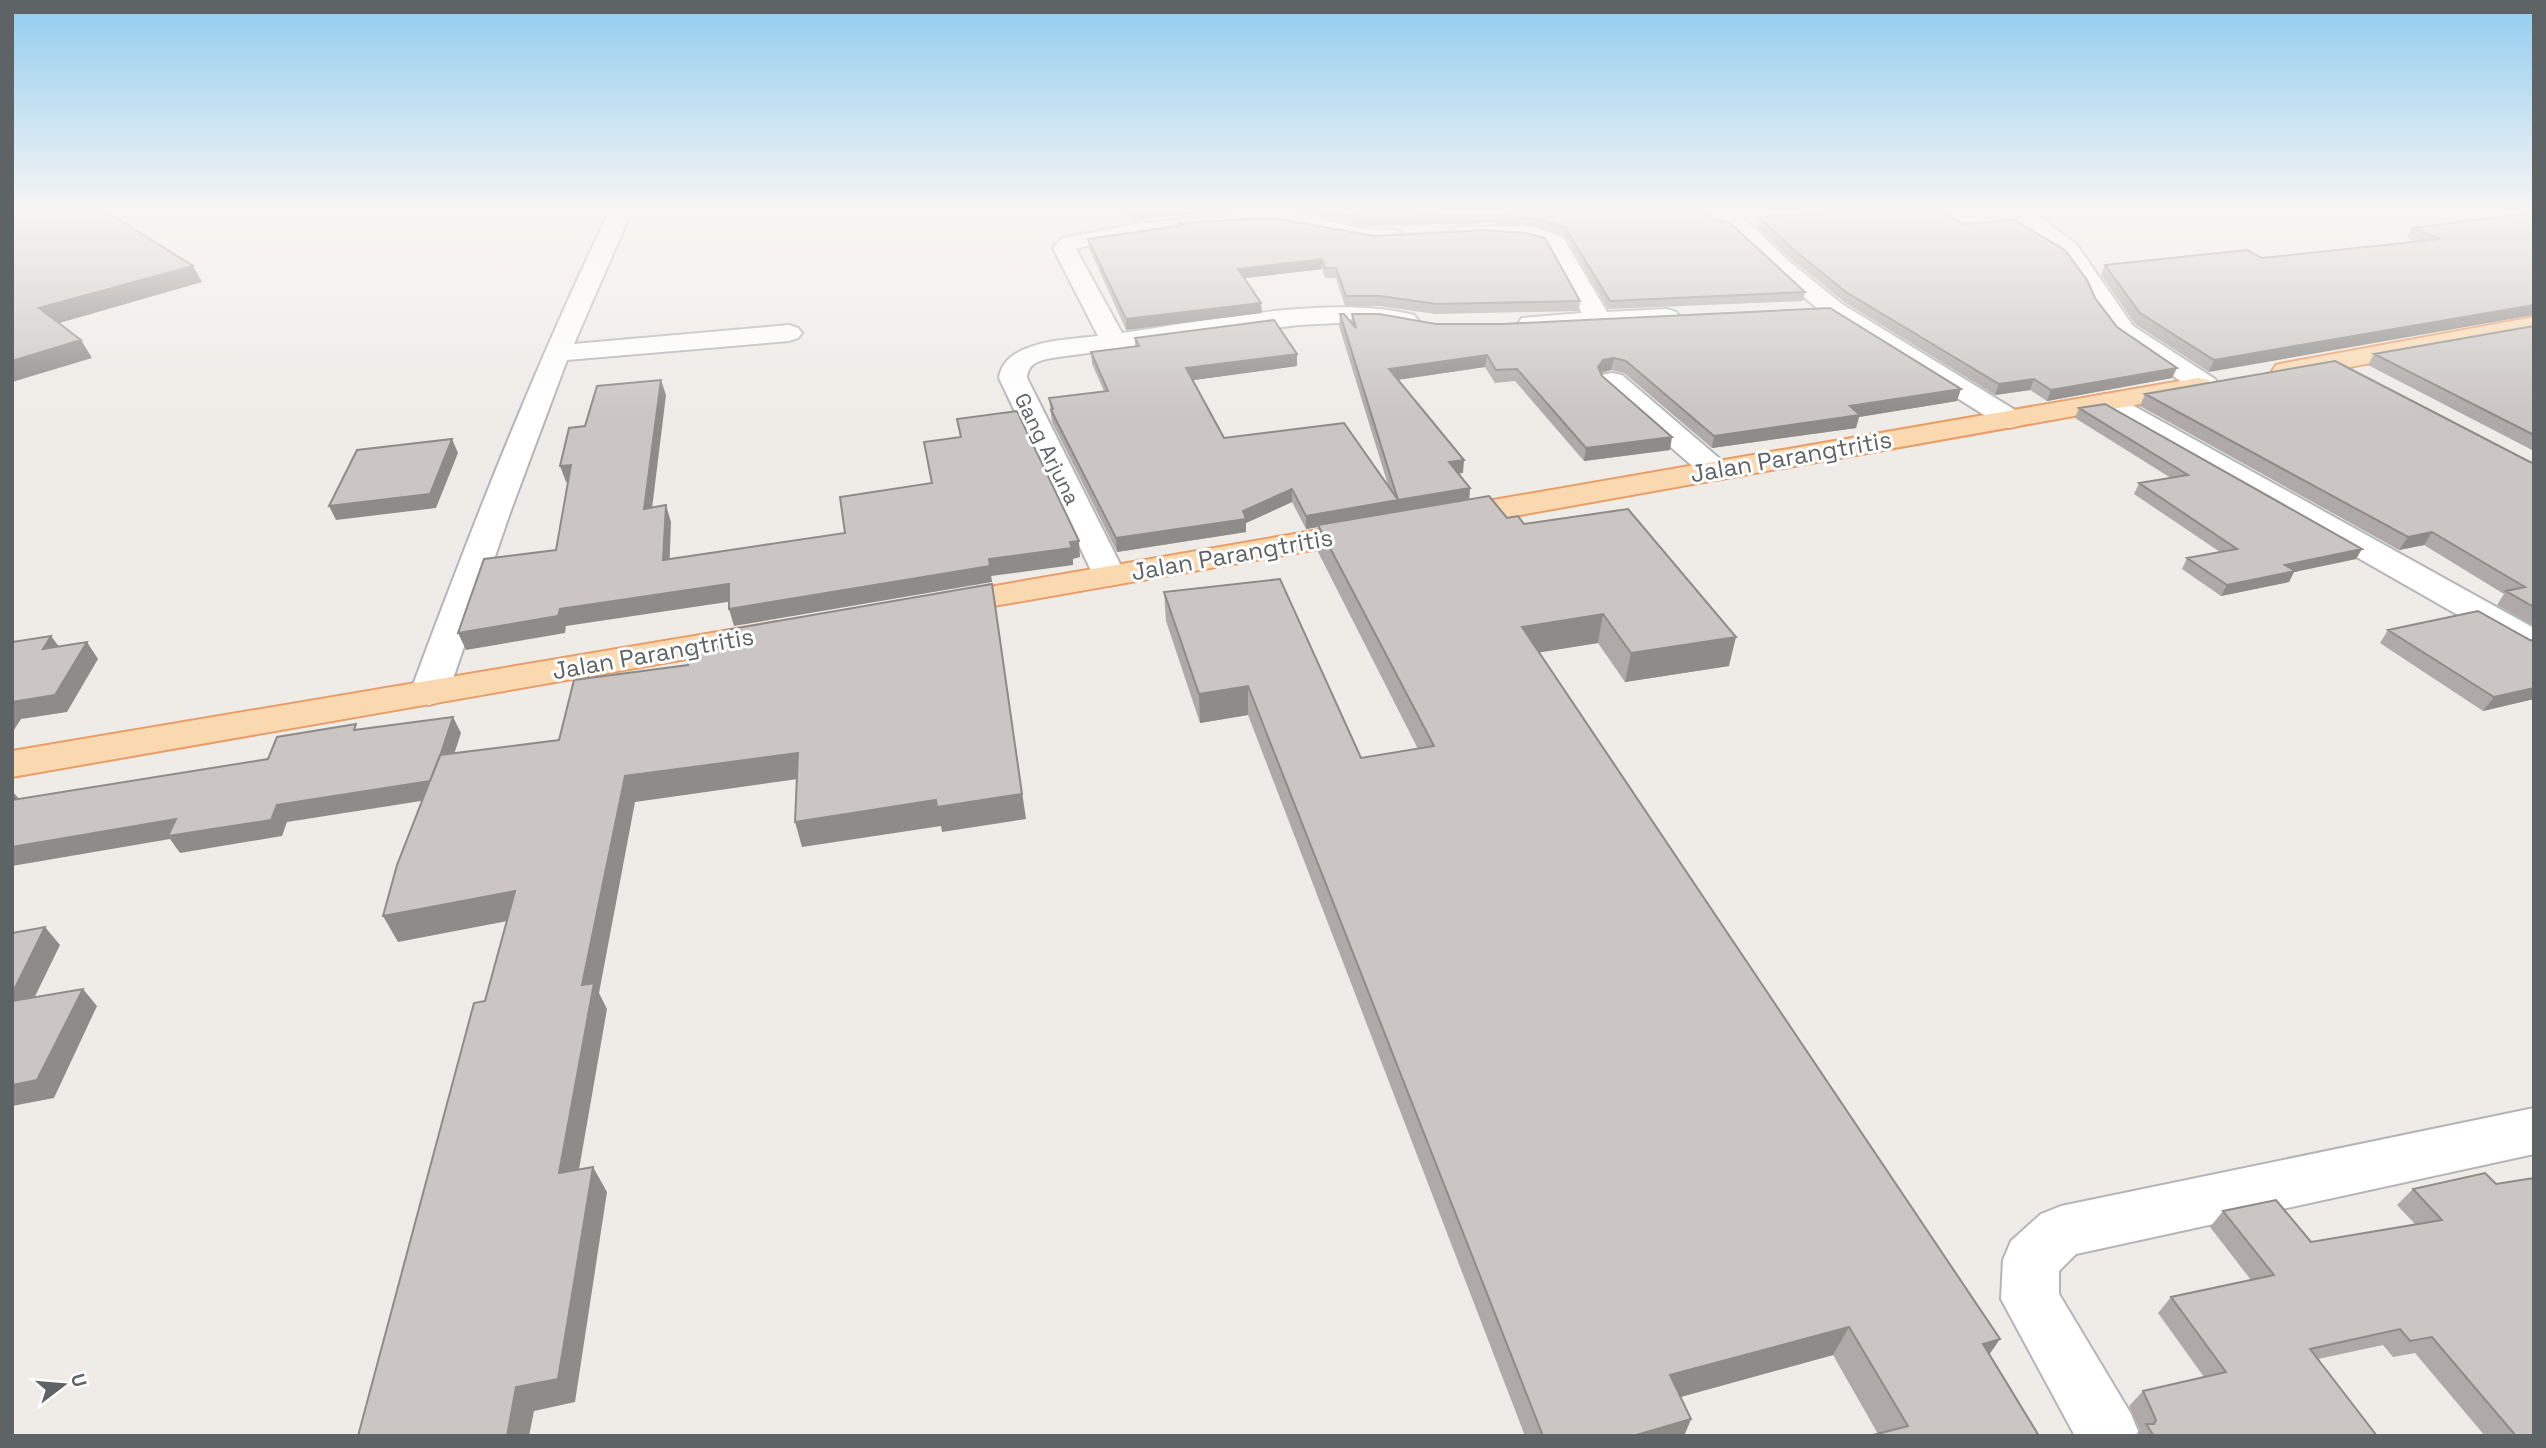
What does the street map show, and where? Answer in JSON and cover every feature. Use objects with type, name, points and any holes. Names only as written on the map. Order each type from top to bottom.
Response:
[{"type":"main road","name":"Jalan Parangtritis","points":[[919,609],[1716,471],[2534,325]]},
{"type":"main road","name":"Jalan Parangtritis","points":[[12,764],[811,627]]},
{"type":"street","points":[[429,693],[508,472],[588,278]]},
{"type":"street","points":[[1080,278],[1114,342]]},
{"type":"street","points":[[1575,278],[1598,319]]},
{"type":"street","points":[[1795,278],[1833,309],[2010,419]]},
{"type":"street","points":[[2089,278],[2105,307],[2124,331],[2231,380]]},
{"type":"street","points":[[1794,312],[1833,309]]},
{"type":"street","name":"Gang Arjuna","points":[[1109,576],[1013,378],[1014,368],[1025,357],[1037,352],[1308,317],[1379,316],[1435,325]]},
{"type":"street","points":[[1502,325],[1691,316]]},
{"type":"street","points":[[558,353],[789,333]]},
{"type":"street","points":[[2335,362],[2370,380]]},
{"type":"street","points":[[1612,382],[1716,471]]},
{"type":"street","points":[[2106,402],[2534,643]]},
{"type":"street","points":[[2109,1436],[2030,1299],[2031,1260],[2061,1232],[2534,1131]]},
{"type":"building","points":[[12,278],[151,278],[39,308],[81,340],[12,361]]},
{"type":"building","points":[[1106,278],[1244,278],[1261,303],[1126,319]]},
{"type":"building","points":[[1339,278],[1567,278],[1580,301],[1436,304],[1380,296],[1346,296]]},
{"type":"building","points":[[1596,278],[1789,278],[1805,292],[1610,301]]},
{"type":"building","points":[[1828,278],[2085,278],[2095,298],[2117,327],[2177,368],[2051,390],[2034,379],[1999,384],[1846,292]]},
{"type":"building","points":[[2114,278],[2534,278],[2534,305],[2214,360],[2140,313]]},
{"type":"building","points":[[1830,308],[1961,389],[1850,406],[1860,415],[1714,436],[1626,361],[1614,358],[1603,360],[1598,367],[1602,376],[1672,437],[1586,448],[1517,369],[1496,370],[1487,355],[1389,369],[1464,460],[1449,462],[1470,488],[1398,500],[1340,314],[1344,314],[1356,328],[1352,314],[1379,314],[1436,324],[1503,324]]},
{"type":"building","points":[[1274,320],[1297,354],[1186,368],[1224,438],[1344,423],[1398,500],[1306,516],[1292,489],[1243,511],[1246,519],[1116,538],[1051,410],[1053,409],[1049,398],[1108,391],[1091,352],[1139,346],[1135,338]]},
{"type":"building","points":[[2534,326],[2534,435],[2374,354]]},
{"type":"building","points":[[2335,361],[2534,463],[2534,607],[2506,591],[2525,587],[2432,532],[2408,537],[2145,394]]},
{"type":"building","points":[[661,380],[644,509],[666,505],[663,560],[845,533],[840,497],[932,483],[924,442],[961,437],[957,419],[1017,411],[1079,541],[1070,542],[1072,548],[989,559],[990,566],[729,609],[729,584],[560,609],[558,616],[458,633],[484,559],[556,550],[571,465],[560,466],[569,428],[585,426],[597,386]]},
{"type":"building","points":[[2105,404],[2362,549],[2285,565],[2295,571],[2227,585],[2187,558],[2237,549],[2139,483],[2188,475],[2079,408]]},
{"type":"building","points":[[452,439],[430,494],[329,506],[357,450]]},
{"type":"building","points":[[1489,496],[1507,518],[1518,516],[1524,524],[1628,509],[1736,637],[1631,653],[1603,614],[1522,627],[2000,1339],[1983,1344],[2039,1436],[1869,1436],[1908,1426],[1849,1327],[1670,1375],[1691,1419],[1633,1436],[1543,1436],[1248,686],[1199,694],[1164,592],[1280,579],[1361,758],[1434,746],[1318,525]]},
{"type":"building","points":[[992,584],[1022,794],[937,807],[936,800],[795,822],[798,753],[625,776],[582,985],[594,983],[559,1173],[593,1167],[558,1379],[516,1387],[507,1436],[358,1436],[474,1003],[485,1001],[515,891],[383,916],[397,865],[440,755],[559,740],[574,680],[688,665],[690,650],[726,646],[726,630]]},
{"type":"building","points":[[2478,611],[2534,641],[2534,688],[2494,697],[2388,630]]},
{"type":"building","points":[[51,636],[43,649],[87,642],[55,695],[12,702],[12,642]]},
{"type":"building","points":[[453,717],[430,781],[277,805],[271,820],[168,836],[176,819],[12,847],[12,800],[268,759],[277,737],[356,724],[354,730]]},
{"type":"building","points":[[45,927],[12,994],[12,933]]},
{"type":"building","points":[[83,989],[37,1080],[12,1085],[12,1001]]},
{"type":"building","points":[[2485,1173],[2496,1184],[2534,1178],[2534,1436],[2516,1436],[2432,1337],[2410,1341],[2400,1329],[2310,1349],[2377,1436],[2154,1436],[2146,1424],[2154,1424],[2156,1420],[2143,1391],[2226,1372],[2171,1297],[2274,1275],[2223,1211],[2276,1200],[2311,1242],[2442,1220],[2413,1189]]}]
